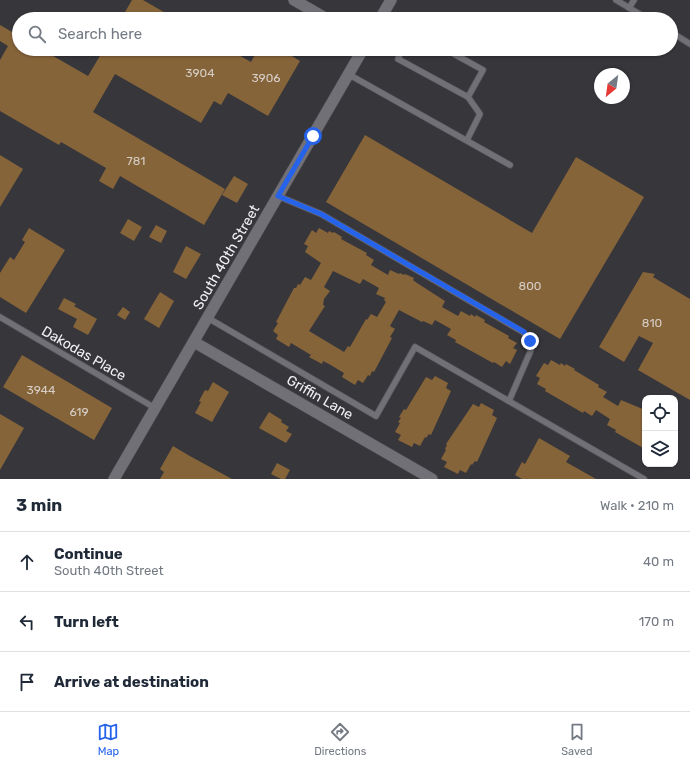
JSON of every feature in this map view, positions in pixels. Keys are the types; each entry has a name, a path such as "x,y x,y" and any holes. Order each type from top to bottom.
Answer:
{"street":[{"path":"294,0 315,12"},
{"path":"384,12 391,0"},
{"name":"South 40th Street","path":"114,479 359,56"},
{"name":"Griffin Lane","path":"194,342 432,479"}],"lane":[{"path":"616,0 636,12"},
{"path":"629,8 634,0"},
{"path":"678,36 690,44"},
{"path":"399,56 398,59 468,98 480,114 467,140"},
{"path":"458,56 484,70 468,98"},
{"path":"348,74 510,165"},
{"path":"278,196 321,214 524,332 530,341 531,350 508,400"},
{"name":"Dakodas Place","path":"0,317 155,408"},
{"path":"208,318 376,416 415,347 644,479"}],"building":[{"path":"132,0 143,0 164,12 125,12"},
{"path":"0,25 12,32 12,56 53,56 88,76 100,56 240,56 251,62 254,56 292,56 300,61 268,116 228,93 221,105 214,101 201,123 115,74 93,112 225,189 204,225 120,176 113,189 99,181 106,168 61,142 59,145 0,111 0,60 8,46 0,41"},
{"path":"365,135 532,233 576,157 644,197 560,339 326,202"},
{"path":"0,155 23,169 0,207"},
{"path":"234,176 248,184 237,203 222,195"},
{"path":"128,219 142,227 134,241 120,233"},
{"path":"156,225 167,231 161,243 149,237"},
{"path":"29,228 65,250 26,313 0,297 0,273 10,257 14,260 25,242 22,240"},
{"path":"319,228 328,233 329,231 334,232 342,237 341,239 367,253 366,255 374,260 371,265 388,275 390,270 414,278 413,280 417,283 445,301 442,307 458,316 461,311 470,316 471,314 475,317 476,315 485,320 484,322 509,336 508,338 517,343 513,348 517,350 510,364 506,361 502,367 455,342 456,340 447,335 451,329 435,320 432,325 423,321 422,322 399,310 390,326 395,329 390,337 392,338 374,372 372,371 370,376 368,375 363,383 358,380 355,385 342,377 344,373 329,364 323,361 322,364 309,357 311,355 291,343 289,347 276,339 278,335 273,331 278,323 276,322 294,288 296,288 298,284 300,285 305,277 311,280 321,263 305,252 308,246 304,244 312,230 316,233","holes":["333,271 360,284 363,279 379,288 376,294 385,298 384,300 386,302 377,317 371,314 367,320 366,319 350,347 348,346 344,352 309,331 325,306 323,305 324,299 330,291 324,287"]},
{"path":"186,246 201,254 186,279 173,272"},
{"path":"643,272 655,274 653,277 690,299 690,400 638,370 653,343 639,336 624,362 599,347"},
{"path":"160,292 174,301 159,328 144,319"},
{"path":"64,298 76,304 74,306 97,319 88,335 73,327 77,319 58,309"},
{"path":"123,307 130,312 125,320 117,315"},
{"path":"22,355 112,408 94,440 3,387"},
{"path":"551,360 560,365 561,363 565,366 566,364 599,385 598,387 607,392 603,397 618,406 621,400 642,409 642,447 615,432 616,430 607,425 610,419 596,410 592,416 584,411 583,413 545,391 546,389 537,384 540,378 536,376 544,363 548,365"},
{"path":"435,376 448,383 446,388 451,391 431,435 429,434 426,438 425,437 420,446 414,443 412,447 398,440 401,435 395,432 400,423 398,422 401,418 399,417 404,409 406,410 426,377 432,380"},
{"path":"213,382 229,392 212,422 195,413 205,390 208,391"},
{"path":"481,403 494,410 492,415 497,418 477,462 475,461 472,465 471,464 466,473 460,470 458,474 444,467 447,462 441,459 446,450 446,444 473,404 479,407"},
{"path":"269,412 282,420 281,422 289,427 286,431 292,434 286,443 259,428"},
{"path":"0,414 24,428 0,470"},
{"path":"539,438 570,456 566,462 596,479 522,479 515,475 522,462 525,464"},
{"path":"173,446 232,479 160,479 164,472 160,469"},
{"path":"277,463 290,470 285,479 281,479 271,474"}],"route":[{"path":"313,136 278,196 294,205 321,214 524,332 530,341"}]}
